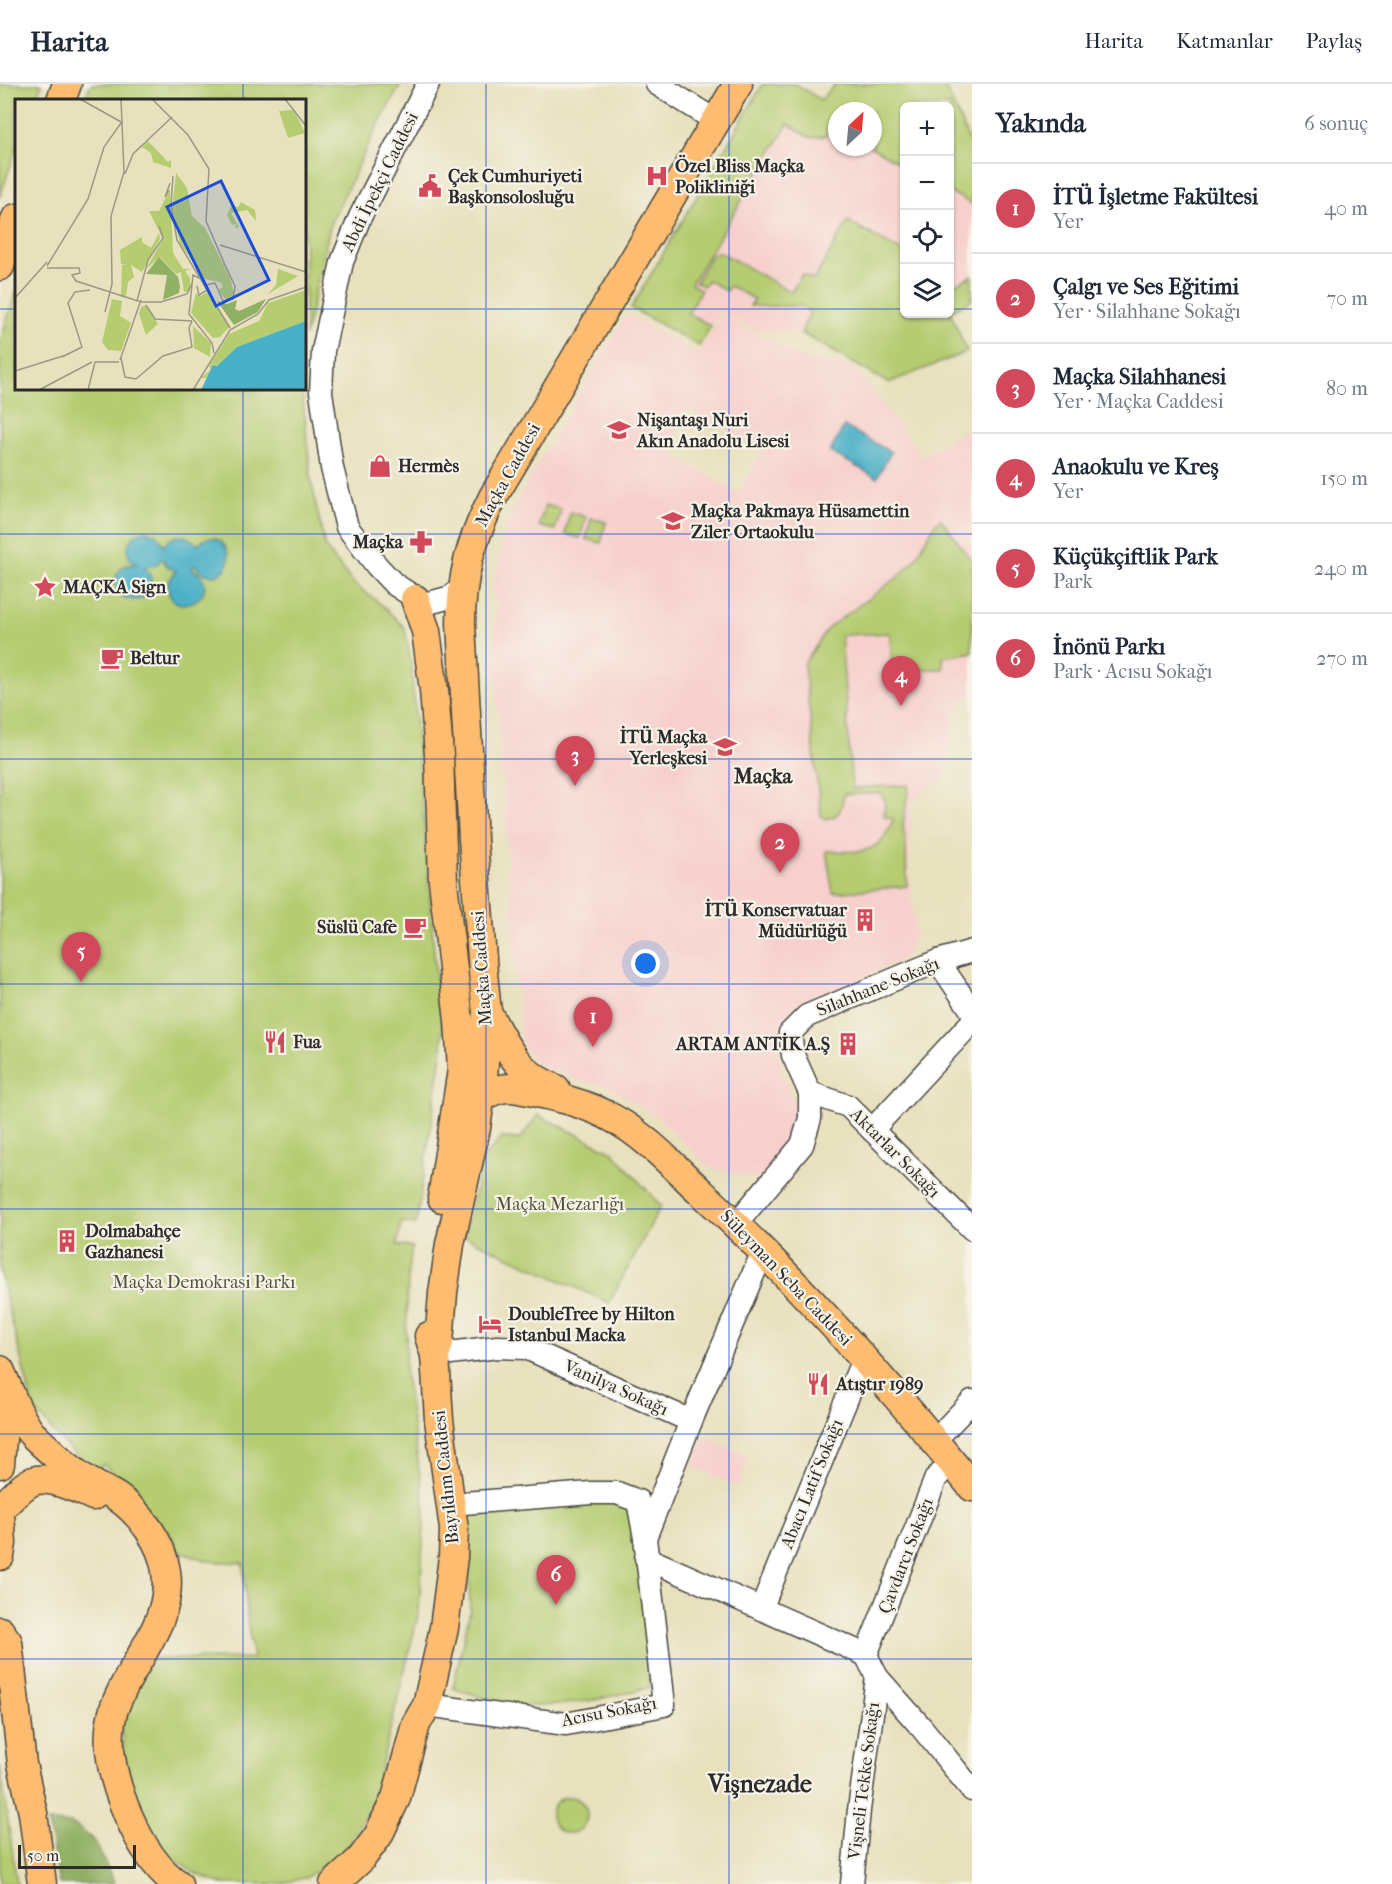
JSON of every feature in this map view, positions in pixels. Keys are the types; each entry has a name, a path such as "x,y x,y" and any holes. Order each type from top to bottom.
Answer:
{"main road":[{"path":"61,99 67,84"},
{"name":"Maçka Caddesi","path":"481,1097 488,1012 473,839 462,601 475,538 493,497 738,84"},
{"path":"0,266 15,221"},
{"name":"Maçka Caddesi","path":"420,601 434,690 439,755 443,881 459,1021 462,1070 450,1151"},
{"name":"Süleyman Seba Caddesi","path":"488,1012 518,1064 532,1076 573,1101 614,1119 645,1141 766,1253 943,1451 972,1487"},
{"name":"Süleyman Seba Caddesi","path":"481,1097 500,1089 511,1088 573,1101"},
{"path":"450,1151 464,1115 481,1097"},
{"name":"Bayıldım Caddesi","path":"435,1355 439,1343 450,1244 481,1097"},
{"name":"Bayıldım Caddesi","path":"334,1884 361,1859 378,1836 396,1798 416,1724 427,1705 438,1659 449,1594 454,1529 439,1420 435,1355 427,1332 429,1292 450,1151"},
{"path":"0,1370 37,1446 39,1464 34,1481"},
{"path":"0,1381 3,1418 0,1464"},
{"path":"32,1433 84,1479 119,1498 130,1508 152,1535 160,1550 166,1570 167,1587 162,1612 114,1708 110,1727 110,1751 115,1778 135,1832 154,1862 178,1884"},
{"path":"0,1509 34,1481 54,1481 71,1486 95,1497 115,1511 135,1530 152,1562 156,1597 147,1620 105,1703 99,1748 109,1795 118,1821 132,1849 160,1884"},
{"path":"0,1514 2,1543 0,1556"},
{"path":"0,1631 8,1641 22,1764 33,1813 42,1884"},
{"name":"Bayıldım Caddesi","path":"354,1884 384,1852 405,1815 430,1729 427,1705"}],"street":[{"name":"Abdi İpekçi Caddesi","path":"420,601 394,584 347,527 332,468 321,392 323,351 342,262 360,217 428,84"},
{"path":"657,84 716,121"},
{"path":"420,601 451,597 462,601"},
{"name":"Silahhane Sokağı","path":"810,1093 793,1056 790,1033 807,1016 938,961 972,951"},
{"path":"938,961 972,1011"},
{"path":"872,1130 972,1022"},
{"path":"736,1224 802,1145 810,1118 810,1093"},
{"name":"Aktarlar Sokağı","path":"810,1093 848,1106 972,1228"},
{"name":"Acısu Sokağı","path":"646,1548 691,1421 758,1263 766,1253"},
{"name":"Vanilya Sokağı","path":"435,1355 497,1347 526,1348 691,1421"},
{"name":"Abacı Latif Sokağı","path":"761,1609 862,1359"},
{"name":"Çavdarcı Sokağı","path":"866,1655 936,1478 943,1451 972,1401"},
{"name":"Acısu Sokağı","path":"427,1705 566,1724 664,1705 646,1548 638,1501 617,1493 591,1493 451,1504"},
{"path":"646,1548 761,1609 866,1655 877,1677 972,1790"},
{"name":"Vişneli Tekke Sokağı","path":"852,1884 859,1810 877,1677"}],"shaded area":[{"path":"763,84 796,84 828,105 828,156 882,156 882,150 900,155 900,318 903,318 892,357 810,312 801,333 755,330 721,312 699,346 631,308"},
{"path":"954,188 972,200 972,276 954,285"},
{"name":"İTÜ Maçka Yerleşkesi","path":"627,314 697,354 722,316 804,359 854,367 922,457 972,427 972,694 961,703 955,714 945,780 931,785 911,804 909,876 916,933 906,957 786,1016 778,1035 782,1071 798,1113 800,1127 791,1153 763,1180 708,1167 660,1119 609,1087 563,1076 534,1063 521,1044 494,656 496,605 493,586 509,518","holes":["690,409 763,451 738,493 667,451"]},
{"path":"704,1437 749,1457 738,1487 692,1465"}],"green space":[{"path":"0,84 42,84 35,99 15,99 15,153 0,197"},
{"path":"91,84 401,84 376,129 331,222 306,333 306,99 84,99"},
{"path":"763,84 796,84 821,100 835,84 944,84 952,102 900,102 900,164 882,153 882,102 828,102 828,131 825,136 811,138 788,124 691,284 701,290 688,313 711,326 699,346 631,308"},
{"path":"954,106 972,147 972,204 954,194"},
{"path":"848,221 900,251 900,318 953,318 967,352 888,383 801,333 810,312 801,306 750,306 754,299 730,286 726,291 708,280 703,286 696,282 711,255 720,252 791,292 802,274 814,280"},
{"path":"972,276 972,300 954,309 954,285"},
{"name":"Maçka Demokrasi Parkı","path":"15,294 15,390 302,390 311,480 325,547 353,583 382,605 405,628 411,662 436,976 443,1001 442,1053 416,1224 401,1222 397,1245 412,1247 408,1274 405,1373 425,1510 419,1611 373,1800 347,1848 307,1877 279,1884 222,1884 194,1873 157,1847 128,1785 121,1726 150,1659 253,1658 243,1563 208,1561 172,1548 138,1501 141,1497 103,1464 97,1472 76,1455 33,1408 0,1273 0,342"},
{"path":"545,505 561,509 555,530 539,526"},
{"path":"570,512 586,517 580,538 565,534"},
{"path":"591,518 606,522 601,543 586,539"},
{"path":"941,519 972,561 972,652 943,657 943,669 892,670 890,633 841,635 852,788 909,785 903,825 907,886 833,893 826,851 859,851 875,846 888,831 893,819 884,816 885,800 880,793 844,794 841,807 835,816 825,819 821,815 804,664 828,628 898,577 915,560 935,524"},
{"name":"Maçka Mezarlığı","path":"538,1115 613,1152 661,1206 609,1303 464,1236 483,1159 501,1138 520,1139"},
{"path":"623,1499 635,1514 638,1533 650,1687 584,1702 533,1706 501,1703 453,1688 470,1611 467,1511"},
{"path":"0,1766 17,1884 0,1884"},
{"path":"569,1797 582,1802 587,1815 582,1828 569,1833 556,1828 551,1815 556,1802"},
{"path":"48,1822 72,1823 90,1837 96,1844 115,1884 59,1884"}],"water":[{"path":"844,426 891,452 877,478 830,452"},
{"path":"145,531 156,534 164,545 172,538 180,536 189,538 197,545 207,539 216,538 227,550 227,567 221,573 211,575 202,572 195,565 191,568 202,578 205,587 194,601 185,604 176,602 170,595 168,582 176,571 167,566 162,558 156,565 144,567 149,573 151,584 149,592 143,598 136,600 122,596 115,584 117,575 125,566 136,564 131,560 128,545 134,536"}],"place":[{"name":"Özel Bliss Maçka Polikliniği","path":"657,176"},
{"name":"Çek Cumhuriyeti Başkonsolosluğu","path":"430,186"},
{"name":"Nişantaşı Nuri Akın Anadolu Lisesi","path":"619,430"},
{"name":"Hermès","path":"380,466"},
{"name":"Maçka Pakmaya Hüsamettin Ziler Ortaokulu","path":"673,521"},
{"name":"Maçka","path":"421,542"},
{"name":"MAÇKA Sign","path":"45,587"},
{"name":"Beltur","path":"112,658"},
{"name":"Anaokulu ve Kreş","path":"901,706"},
{"name":"İTÜ Maçka Yerleşkesi","path":"725,747"},
{"name":"Maçka Silahhanesi","path":"575,786"},
{"name":"Çalgı ve Ses Eğitimi","path":"780,873"},
{"name":"İTÜ Konservatuar Müdürlüğü","path":"865,920"},
{"name":"Süslü Cafe","path":"415,927"},
{"name":"Küçükçiftlik Park","path":"81,982"},
{"name":"Fua","path":"275,1042"},
{"name":"ARTAM ANTİK A.Ş","path":"848,1044"},
{"name":"İTÜ İşletme Fakültesi","path":"593,1047"},
{"name":"Dolmabahçe Gazhanesi","path":"67,1241"},
{"name":"DoubleTree by Hilton Istanbul Macka","path":"490,1324"},
{"name":"Atıştır 1989","path":"818,1384"},
{"name":"İnönü Parkı","path":"556,1605"}],"district":[{"name":"Maçka","path":"763,776"},
{"name":"Vişnezade","path":"760,1784"}]}
